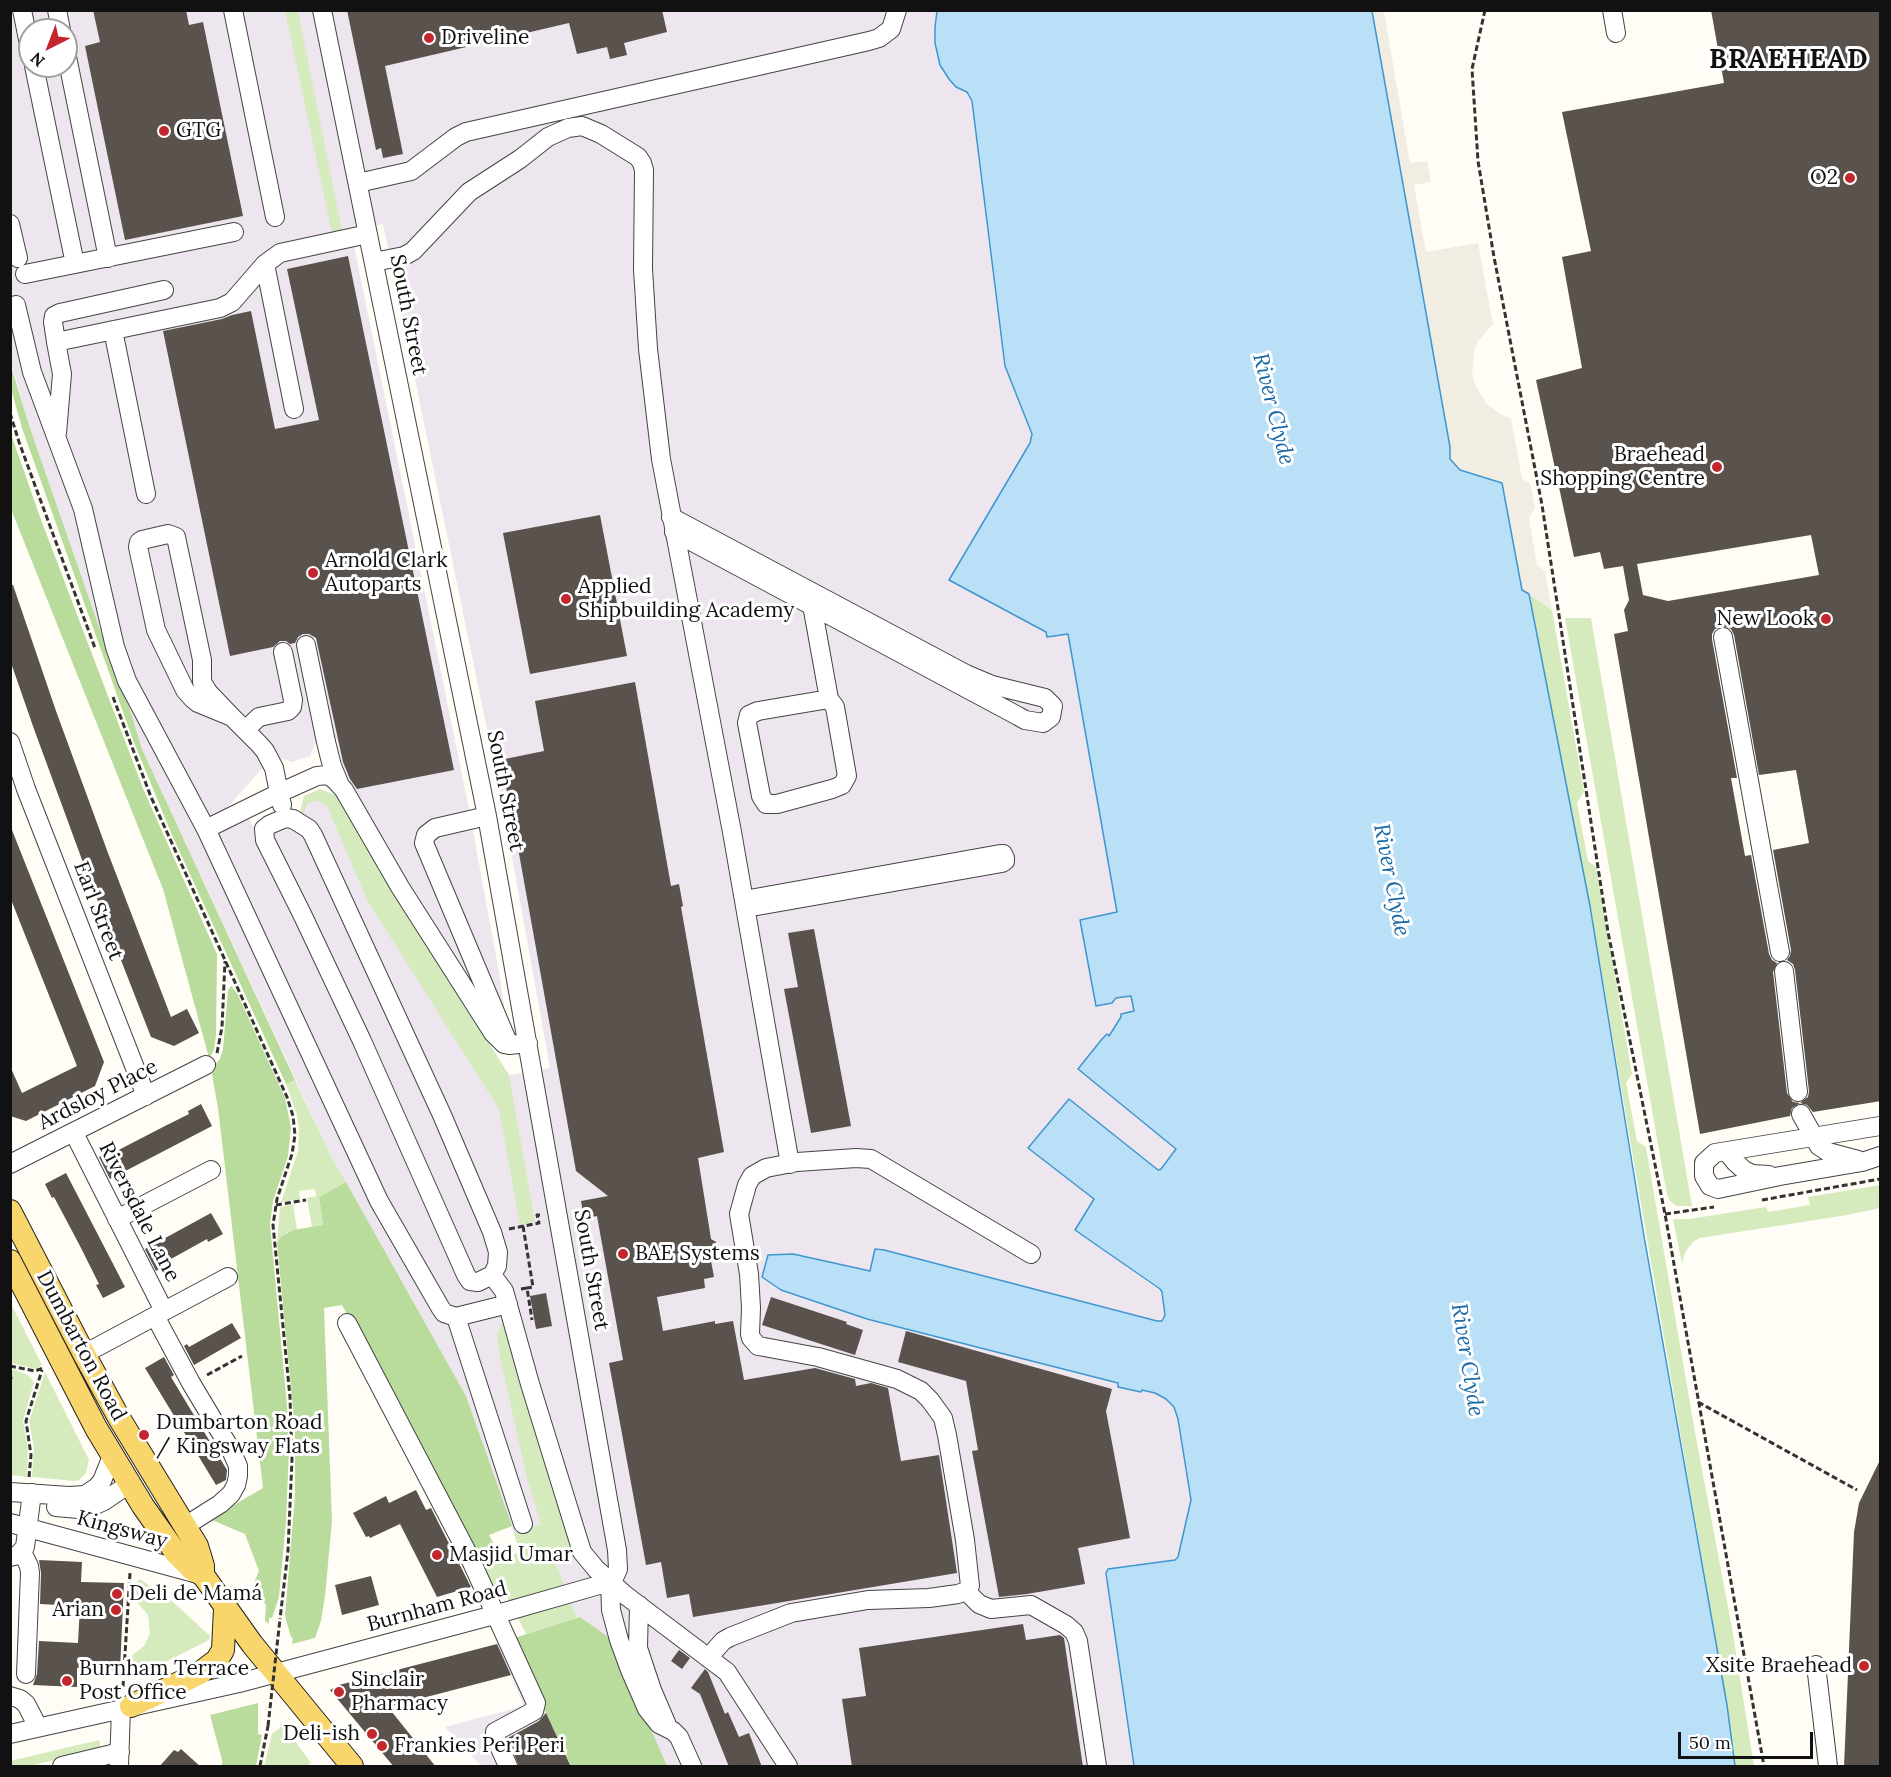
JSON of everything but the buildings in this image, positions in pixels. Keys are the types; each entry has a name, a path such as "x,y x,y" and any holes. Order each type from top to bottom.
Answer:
{"main road":[{"name":"Dumbarton Road","path":"10,1211 84,1354 135,1445 185,1526 201,1557 203,1575"},
{"name":"Dumbarton Road","path":"10,1261 52,1364 129,1484 176,1553 192,1569 203,1575 225,1608 276,1674 352,1767"},
{"path":"126,1708 200,1673 217,1660 223,1650 225,1608"}],"street":[{"path":"233,10 275,217"},
{"name":"South Street","path":"322,10 488,816 617,1550 618,1569 610,1582 611,1610 630,1670 650,1715 659,1724 669,1729"},
{"path":"358,183 411,171 466,132 879,38 891,29 897,10"},
{"path":"1612,10 1616,33"},
{"path":"36,78 75,264"},
{"path":"71,78 108,258"},
{"path":"374,262 404,256 413,251 469,192 520,159 548,137 568,128 577,125 588,128 618,144 638,157 644,170 643,268 656,427 672,525 745,904 790,1164"},
{"path":"10,224 21,266 75,264 234,232"},
{"path":"56,342 226,306 237,297 265,264 280,253 368,234"},
{"path":"265,264 294,409"},
{"path":"57,438 62,369 52,322 54,316 164,290"},
{"path":"16,306 32,372 84,509 121,665 135,696 206,829 378,1201 444,1312 456,1317 508,1304"},
{"path":"113,330 146,494"},
{"path":"672,525 966,674 992,685 1049,700 1053,710 1052,717 1043,723 1025,720 812,605 672,525"},
{"path":"283,652 293,700 292,707 288,711 238,723 192,698 185,690 156,630 138,547 139,542 168,534 176,537 202,660 202,682 208,692 238,723 270,758 285,818"},
{"path":"812,605 829,699 835,707 847,773 842,785 832,789 777,804 766,804 761,796 747,723 749,715 758,711 829,699"},
{"path":"1723,638 1780,952"},
{"path":"306,645 327,749 340,785 400,887 486,1024 498,1039 509,1046 528,1043"},
{"name":"Earl Street","path":"10,742 18,792 146,1096"},
{"path":"206,829 323,774 328,775 340,785"},
{"path":"488,816 435,828 426,835 424,843 509,1046"},
{"path":"285,818 293,819 314,835 438,1104 497,1245 498,1260 492,1275 478,1282 473,1283 466,1275 362,1041 265,840 263,832 266,827 285,818"},
{"path":"1000,854 1003,854 1005,858 1002,863 745,904 1000,854"},
{"path":"1784,971 1798,1092"},
{"name":"Ardsloy Place","path":"10,1164 206,1065"},
{"path":"1801,1114 1819,1146 1828,1152 1862,1162"},
{"path":"1881,1126 1715,1153 1704,1163 1704,1176 1710,1186 1718,1190 1780,1176 1862,1162 1881,1156"},
{"name":"Riversdale Lane","path":"74,1133 117,1220 191,1383 238,1466 236,1485 225,1500 185,1526"},
{"path":"1727,1152 1735,1162 1752,1174 1780,1176"},
{"path":"708,1658 715,1648 730,1636 791,1613 859,1601 935,1598 958,1594 966,1591 970,1586 947,1435 942,1418 930,1400 921,1391 897,1378 818,1357 758,1346 751,1338 749,1274 739,1220 747,1185 752,1176 766,1168 790,1164 844,1158 871,1159 1031,1254"},
{"path":"117,1220 211,1170"},
{"path":"492,1275 502,1287 508,1304 578,1542 588,1560 610,1582 727,1672 788,1767"},
{"path":"84,1354 228,1277"},
{"path":"456,1317 523,1524"},
{"path":"347,1323 468,1554 536,1703 534,1711 495,1732 508,1767"},
{"name":"Kingsway","path":"10,1492 31,1499 85,1495 97,1487 102,1480 112,1456"},
{"path":"26,1674 30,1573 29,1566 16,1555 26,1542 31,1499 71,1508 91,1507 129,1484"},
{"name":"Kingsway","path":"10,1523 203,1575"},
{"name":"Burnham Road","path":"10,1734 276,1674 610,1582"},
{"path":"966,1591 980,1604 991,1609 1031,1605 1074,1632 1078,1641 1096,1767"},
{"path":"639,1605 640,1655 669,1729 679,1737 692,1767"},
{"path":"1816,1665 1828,1767"},
{"path":"10,1696 26,1704 38,1727"},
{"path":"62,1767 119,1760 126,1708"}],"path":[{"path":"1485,10 1472,69 1478,161 1494,257 1542,505 1608,932 1665,1214 1724,1533 1764,1767"},
{"path":"10,413 97,653"},
{"path":"112,693 151,797 287,1096 293,1116 295,1135 292,1154 276,1205 274,1236 290,1397 292,1459 289,1533 268,1726 260,1767"},
{"path":"206,1065 213,1060 219,1046 225,960"},
{"path":"276,1205 306,1200"},
{"path":"515,1228 536,1224"},
{"path":"523,1226 533,1287 527,1288"},
{"path":"191,1383 242,1356"},
{"path":"11,1367 35,1371 52,1364"},
{"path":"31,1499 29,1477 31,1447 26,1421 52,1364"},
{"path":"1698,1402 1857,1491"},
{"path":"126,1708 125,1676 131,1557"}],"shaded area":[{"name":"BAE Systems","path":"11,11 937,11 935,27 937,56 956,87 967,92 972,101 1005,366 1032,434 1030,443 1046,632 1047,637 1068,633 1117,912 1081,920 1096,1006 1116,998 1132,995 1135,1012 1121,1017 1109,1036 1176,1150 1158,1170 1069,1099 1094,1199 1125,1266 1162,1292 1165,1315 1162,1321 1157,1321 870,1271 793,1254 1118,1383 1118,1386 1155,1393 1174,1407 1191,1500 1178,1557 1175,1560 1106,1573 1134,1766 665,1766 580,1617 577,1618 541,1525 514,1534 466,1396 331,1156 142,749 30,428 11,363","holes":["383,224 504,812 550,1068 509,1075 377,866 337,796 320,789 304,796 300,813 302,816 258,837 249,819 235,825 226,809 265,765 282,758 291,762 310,756 315,744 337,740 344,774 490,1018 502,1011 504,1005 500,978 469,809 351,231"]},
{"path":"1372,11 1384,11 1410,163 1427,161 1431,182 1414,185 1426,252 1478,243 1493,324 1478,341 1474,352 1472,373 1475,385 1486,403 1500,414 1511,418 1522,479 1530,483 1535,508 1529,518 1537,565 1545,571 1552,610 1522,590 1502,484 1460,470 1450,460 1450,447"},
{"path":"511,1639 571,1766 481,1766 445,1727 524,1706 497,1643"}],"green space":[{"path":"285,11 298,11 342,231 332,233"},
{"path":"10,363 30,428 142,749 295,1080 286,1084 172,835 133,740 22,428 11,389"},
{"path":"10,431 40,517 144,791 217,954 216,1035 214,1050 209,1058 163,889 11,509"},
{"path":"1529,594 1552,610 1584,792 1577,803 1588,861 1596,867 1632,1074 1626,1083 1637,1141 1646,1147 1696,1438 1732,1628 1754,1766 1735,1766 1727,1705 1590,906"},
{"path":"1565,618 1591,618 1692,1206 1677,1206 1667,1195"},
{"path":"320,789 337,796 377,866 509,1075 535,1222 520,1225 499,1109 367,900 327,806 318,800 308,803 302,817 300,813 304,796"},
{"path":"231,986 237,993 285,1098 291,1127 288,1156 273,1201 270,1224 289,1450 286,1521 279,1597 272,1618 269,1618 269,1624 265,1621 266,1605 252,1587 259,1571 245,1534 212,1520 263,1488 218,1108 211,1069 220,1059 223,1049 228,990"},
{"path":"295,1080 346,1182 319,1197 323,1225 312,1227 307,1198 316,1196 315,1189 299,1191 300,1199 281,1202 298,1151 297,1115 286,1084"},
{"path":"346,1182 466,1396 512,1526 489,1535 499,1554 488,1558 483,1553 471,1552 342,1305 324,1308 332,1521 325,1596 321,1621 315,1638 292,1644 293,1638 285,1616 295,1495 295,1429 277,1243 282,1236 293,1230 323,1225 319,1197"},
{"path":"1880,1185 1880,1208 1700,1238 1694,1241 1685,1252 1682,1264 1673,1219 1689,1219 1766,1207 1768,1212 1810,1205 1808,1197"},
{"path":"293,1204 297,1229 286,1233 277,1243 280,1207"},
{"path":"10,1304 42,1365 35,1369 11,1363"},
{"path":"501,1324 504,1324 572,1552 559,1557 556,1564 577,1618 526,1634 502,1587 488,1591 471,1552 483,1553 488,1558 499,1554 501,1559 520,1552 514,1534 541,1524 527,1478 500,1357 497,1335"},
{"path":"13,1369 28,1375 34,1382 23,1421 28,1448 27,1477 11,1475 10,1379 13,1378 11,1374"},
{"path":"45,1372 89,1460 86,1473 79,1480 32,1477 34,1447 29,1422"},
{"path":"140,1579 173,1602 210,1638 136,1677 130,1673 132,1655 144,1646 150,1633 148,1615 135,1600 136,1582"},
{"path":"580,1617 611,1639 667,1766 571,1766 511,1639"},
{"path":"258,1703 258,1734 262,1735 256,1766 222,1766 210,1715"},
{"path":"281,1722 311,1763 308,1765 264,1766 272,1734 280,1728"},
{"path":"99,1740 101,1749 29,1766 11,1766 10,1761"}],"water":[{"name":"River Clyde","path":"937,11 1372,11 1450,447 1450,459 1460,470 1502,483 1522,590 1529,594 1590,906 1644,1236 1727,1705 1735,1766 1134,1766 1106,1573 1108,1569 1175,1560 1178,1557 1191,1500 1174,1407 1155,1393 1118,1387 1118,1383 867,1319 781,1290 762,1277 768,1255 793,1254 870,1271 875,1249 1157,1321 1162,1321 1165,1315 1160,1289 1075,1230 1094,1199 1028,1148 1069,1099 1158,1170 1176,1149 1078,1069 1102,1039 1107,1034 1109,1036 1121,1014 1134,1011 1131,996 1116,998 1112,1003 1096,1006 1080,920 1117,912 1068,634 1047,637 1046,632 949,580 1030,443 1032,434 1005,366 972,101 967,92 956,87 940,65 935,43"}],"place":[{"name":"Driveline","path":"429,38"},
{"name":"GTG","path":"164,131"},
{"name":"O2","path":"1850,178"},
{"name":"Braehead Shopping Centre","path":"1717,467"},
{"name":"Arnold Clark Autoparts","path":"313,573"},
{"name":"Applied Shipbuilding Academy","path":"566,599"},
{"name":"New Look","path":"1826,619"},
{"name":"BAE Systems","path":"623,1254"},
{"name":"Dumbarton Road / Kingsway Flats","path":"144,1435"},
{"name":"Masjid Umar","path":"437,1555"},
{"name":"Deli de Mamá","path":"117,1594"},
{"name":"Arian","path":"116,1610"},
{"name":"Xsite Braehead","path":"1864,1666"},
{"name":"Burnham Terrace Post Office","path":"67,1681"},
{"name":"Sinclair Pharmacy","path":"339,1692"},
{"name":"Deli-ish","path":"372,1734"},
{"name":"Frankies Peri Peri","path":"382,1746"}],"district":[{"name":"BRAEHEAD","path":"1789,60"}]}
